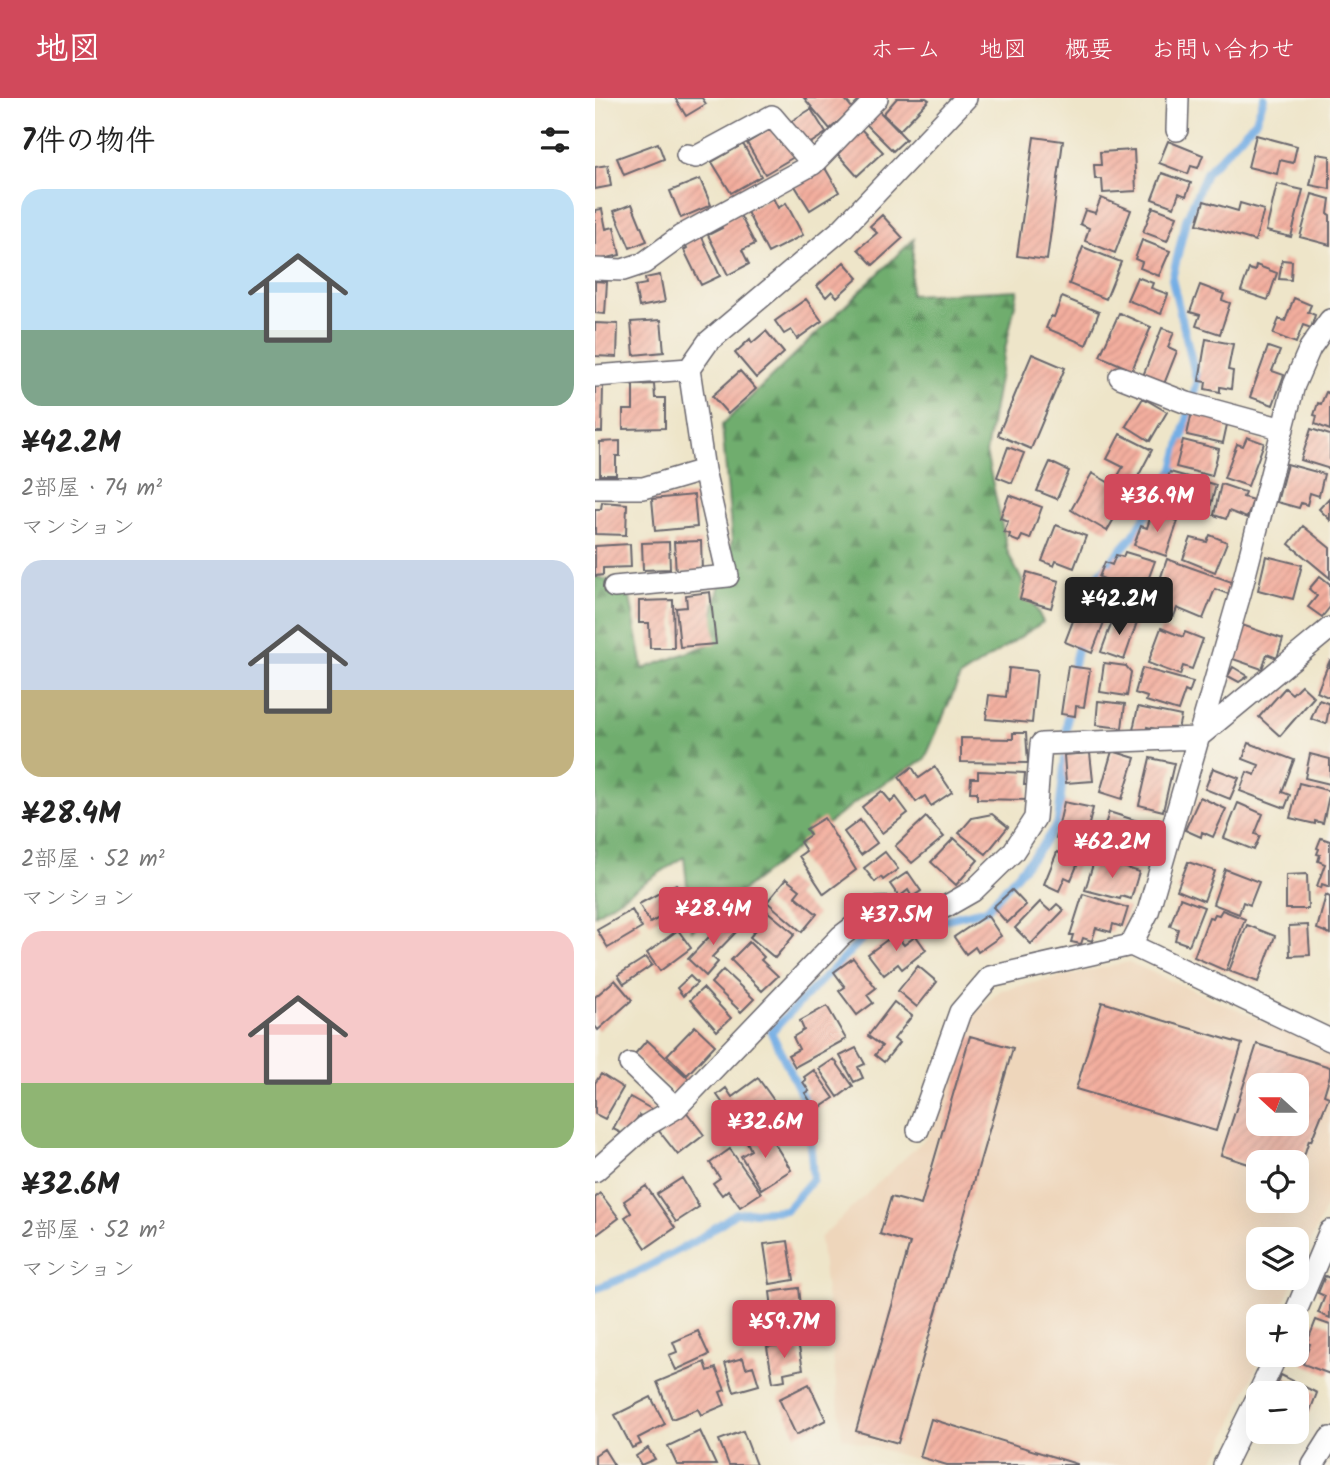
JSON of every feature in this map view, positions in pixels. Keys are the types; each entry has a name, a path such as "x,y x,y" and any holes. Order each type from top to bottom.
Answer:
{"street":[{"path":"595,269 623,270 644,263 681,236 813,164 877,98"},
{"path":"614,587 728,576 704,470 689,369 708,342 842,229 967,98"},
{"path":"1177,130 1178,98"},
{"path":"687,155 696,158 772,116 813,164"},
{"path":"1131,945 1148,912 1240,594 1294,385 1310,348 1330,320"},
{"path":"595,376 689,369"},
{"path":"1120,377 1187,403 1283,429"},
{"path":"595,488 643,488 704,470"},
{"path":"595,1171 647,1125 676,1108 841,936 878,908 945,907 973,891 1013,852 1035,818 1041,744 1197,738 1327,634"},
{"path":"918,1130 960,1012 990,977 1131,945 1330,1040"},
{"path":"629,1063 676,1108"},
{"path":"1299,1304 1330,1231"},
{"path":"1224,1465 1246,1420"},
{"path":"1314,1465 1330,1438"}],"shaded area":[{"path":"1129,962 1330,1053 1330,1197 1309,1246 1309,1227 1246,1227 1246,1290 1290,1290 1283,1304 1246,1304 1246,1367 1257,1367 1251,1381 1246,1381 1246,1392 1222,1447 1211,1465 932,1465 842,1437 820,1238 928,1136 973,1015 1001,990"}],"green space":[{"path":"914,239 910,295 1018,290 986,453 1008,553 1043,622 960,677 925,759 866,794 692,930 684,857 595,915 595,576 628,586 643,669 708,645 715,602 732,541 722,425"}],"building":[{"path":"675,98 702,98 706,104 686,116"},
{"path":"804,98 844,98 853,109 830,129"},
{"path":"897,98 929,100 900,130 883,114"},
{"path":"811,109 826,133 806,146 790,122"},
{"path":"877,109 906,139 893,151 864,122"},
{"path":"859,127 883,152 857,176 834,150"},
{"path":"772,128 780,143 784,140 794,157 765,174 747,143"},
{"path":"1256,135 1297,146 1293,163 1280,160 1277,174 1248,167"},
{"path":"1034,137 1063,141 1047,260 1017,256"},
{"path":"1168,141 1203,155 1198,168 1191,166 1188,174 1159,163"},
{"path":"658,143 664,159 624,175 617,158"},
{"path":"743,144 761,176 731,193 712,162"},
{"path":"1134,150 1136,191 1103,193 1102,179 1095,179 1094,165 1101,165 1100,152"},
{"path":"1317,154 1330,156 1330,189 1310,185"},
{"path":"608,165 611,186 595,189 595,167"},
{"path":"825,168 839,192 810,210 795,186"},
{"path":"1162,173 1191,183 1186,196 1179,193 1174,207 1152,199"},
{"path":"700,179 711,205 681,218 670,191"},
{"path":"1277,184 1303,190 1291,237 1266,231"},
{"path":"1312,194 1330,199 1330,245 1300,237"},
{"path":"772,196 778,208 786,203 803,235 768,253 746,210"},
{"path":"1101,198 1131,210 1115,253 1085,241 1089,228 1080,224 1085,210 1095,213"},
{"path":"1204,201 1238,211 1240,203 1264,210 1255,241 1197,224"},
{"path":"632,204 647,241 630,248 614,211"},
{"path":"1153,207 1177,216 1167,241 1143,232"},
{"path":"602,209 606,229 614,227 620,255 595,261 595,210"},
{"path":"739,213 755,244 742,250 749,264 728,275 708,235 722,228 719,222"},
{"path":"882,215 903,238 873,265 858,249 877,233 870,226"},
{"path":"701,235 720,276 701,285 684,250 687,248 685,243"},
{"path":"1142,240 1170,251 1159,276 1140,268 1142,262 1135,259"},
{"path":"1083,247 1121,262 1106,299 1069,284"},
{"path":"1282,260 1292,261 1291,280 1279,279"},
{"path":"844,262 858,278 837,297 832,291 826,297 817,286"},
{"path":"1256,265 1277,273 1268,300 1241,291 1249,269 1255,271"},
{"path":"660,275 665,302 639,307 635,286 646,284 645,278"},
{"path":"1137,277 1153,283 1151,288 1168,294 1161,314 1127,300"},
{"path":"595,281 607,282 605,314 595,313"},
{"path":"1200,285 1224,294 1222,300 1230,303 1220,334 1196,326 1200,315 1190,312"},
{"path":"1062,297 1099,312 1086,345 1046,328"},
{"path":"1294,298 1311,305 1308,312 1315,315 1311,328 1303,325 1296,343 1273,334 1279,319 1285,321"},
{"path":"806,299 822,321 797,339 791,330 784,334 775,321"},
{"path":"1119,313 1151,327 1132,370 1100,356"},
{"path":"661,320 664,352 634,355 631,322"},
{"path":"595,323 618,324 617,357 595,356"},
{"path":"1162,328 1174,332 1168,347 1177,351 1164,384 1143,376"},
{"path":"766,331 784,353 756,378 735,353 750,339 752,343"},
{"path":"1206,339 1233,344 1228,370 1233,371 1231,389 1220,387 1220,392 1205,389 1206,382 1199,381"},
{"path":"1268,347 1280,351 1272,371 1284,375 1273,405 1250,397"},
{"path":"1032,354 1065,368 1031,449 998,435"},
{"path":"740,371 756,389 728,414 712,396"},
{"path":"654,384 655,398 665,398 665,428 623,429 623,410 633,410 633,385"},
{"path":"595,386 603,386 602,432 595,432"},
{"path":"1326,392 1330,394 1330,430 1315,424 1317,416 1314,415"},
{"path":"1143,398 1167,412 1150,441 1126,426"},
{"path":"1192,412 1228,420 1223,443 1187,435"},
{"path":"1311,429 1330,435 1330,469 1301,460"},
{"path":"1120,434 1152,450 1131,490 1115,481 1123,467 1107,459"},
{"path":"1247,437 1264,443 1248,486 1224,478 1237,444 1243,446"},
{"path":"1183,440 1219,449 1212,476 1176,467"},
{"path":"620,441 620,456 616,456 616,475 600,475 600,442"},
{"path":"1008,447 1024,453 1012,483 997,477"},
{"path":"1050,462 1069,471 1057,499 1037,491"},
{"path":"1287,464 1324,474 1319,496 1310,493 1307,505 1301,503 1299,508 1277,502"},
{"path":"1170,472 1216,485 1208,516 1187,508 1187,505 1174,499 1177,489 1165,485"},
{"path":"1092,473 1120,489 1116,495 1120,497 1110,515 1115,517 1107,531 1071,510"},
{"path":"1221,484 1245,492 1243,497 1253,500 1247,518 1229,511 1226,519 1214,515"},
{"path":"694,495 697,527 655,531 652,499"},
{"path":"1009,495 1042,507 1030,539 1022,536 1019,542 1009,538 1010,534 1004,532 1008,521 1000,518"},
{"path":"1330,497 1330,520 1319,509"},
{"path":"602,502 627,504 626,535 595,534 595,509 601,509"},
{"path":"1152,512 1178,521 1166,556 1134,545 1141,526 1147,528"},
{"path":"1056,525 1086,536 1074,568 1056,561 1054,566 1042,561"},
{"path":"1303,526 1330,548 1330,578 1289,544"},
{"path":"1210,535 1227,542 1215,572 1183,559 1191,538 1207,542"},
{"path":"701,541 702,571 676,572 674,542"},
{"path":"669,542 670,569 643,570 642,543"},
{"path":"630,544 631,567 603,568 603,575 595,576 595,546"},
{"path":"1125,552 1155,561 1142,596 1104,585 1107,580 1099,577 1105,562 1112,565 1116,555 1123,557"},
{"path":"1266,556 1302,565 1293,599 1258,590"},
{"path":"1167,559 1232,582 1228,594 1215,589 1203,619 1177,608 1174,616 1151,606"},
{"path":"1027,572 1059,581 1051,608 1020,599"},
{"path":"1320,576 1330,584 1330,607 1322,617 1308,607 1317,596 1309,589"},
{"path":"710,592 716,644 680,647 676,608 687,607 686,595"},
{"path":"673,600 674,648 650,648 649,623 639,623 639,601"},
{"path":"1081,600 1098,606 1093,618 1104,622 1092,653 1065,642"},
{"path":"1115,614 1137,622 1124,660 1101,652"},
{"path":"1242,625 1283,639 1277,658 1267,654 1262,669 1230,658"},
{"path":"1161,628 1183,637 1185,632 1203,639 1192,669 1183,666 1180,675 1148,663"},
{"path":"1330,660 1330,698 1317,692"},
{"path":"1104,663 1126,666 1131,672 1127,696 1100,692"},
{"path":"1068,666 1090,669 1084,707 1076,706 1075,716 1061,714"},
{"path":"1233,667 1248,676 1239,682 1228,676"},
{"path":"1009,668 1037,671 1032,723 986,719 989,695 1006,697"},
{"path":"1142,668 1193,682 1189,693 1185,691 1178,711 1146,701 1147,697 1135,693"},
{"path":"1301,685 1314,697 1280,736 1259,717 1285,688 1292,694"},
{"path":"1319,700 1330,704 1326,724 1311,719"},
{"path":"1098,701 1125,704 1122,728 1096,725"},
{"path":"1138,707 1181,716 1178,729 1170,732 1147,727 1146,733 1133,730"},
{"path":"1013,733 1026,733 1028,763 961,762 961,738 1013,739"},
{"path":"1249,743 1294,760 1282,792 1290,795 1285,808 1240,791 1247,772 1255,775 1259,765 1243,759"},
{"path":"1112,751 1135,758 1122,799 1100,792"},
{"path":"1090,753 1093,781 1066,783 1064,755"},
{"path":"1310,754 1330,759 1330,784 1305,778"},
{"path":"1150,758 1174,763 1163,811 1139,805"},
{"path":"912,767 919,778 935,767 952,792 931,806 925,796 916,802 899,777"},
{"path":"1213,768 1239,778 1230,799 1205,789"},
{"path":"978,771 1025,773 1024,785 1028,785 1027,800 977,799 977,792 970,792 971,778 978,778"},
{"path":"1299,783 1330,791 1323,823 1315,821 1315,824 1290,818"},
{"path":"882,791 891,802 896,797 908,813 882,833 862,807"},
{"path":"1200,797 1226,809 1213,837 1202,832 1201,837 1185,830"},
{"path":"1064,802 1093,808 1084,844 1056,838"},
{"path":"1238,803 1263,814 1255,834 1260,836 1254,850 1224,838"},
{"path":"1109,812 1147,824 1143,837 1151,840 1147,853 1141,851 1137,864 1097,851"},
{"path":"992,814 1008,827 986,854 959,833 972,818"},
{"path":"926,817 944,837 912,863 895,846"},
{"path":"824,818 856,870 824,894 799,856 806,851 800,842 810,835 806,829"},
{"path":"860,820 877,843 861,855 844,832"},
{"path":"954,838 978,860 956,885 931,862"},
{"path":"1321,838 1330,841 1330,887 1322,884 1321,888 1317,886 1325,864 1318,861 1320,855 1317,854 1317,848"},
{"path":"885,852 898,869 883,880 881,877 875,882 864,868"},
{"path":"1057,852 1079,861 1071,880 1065,877 1059,891 1044,884"},
{"path":"1095,858 1139,872 1131,899 1121,896 1120,899 1085,890"},
{"path":"1188,862 1215,871 1204,901 1177,890"},
{"path":"1225,869 1259,882 1250,905 1243,902 1239,914 1213,904"},
{"path":"908,872 921,891 912,897 908,890 899,897 890,884"},
{"path":"1307,874 1308,909 1286,909 1286,875"},
{"path":"786,879 800,890 795,896 817,914 802,932 767,902"},
{"path":"676,884 688,908 672,916 670,912 650,923 639,904"},
{"path":"1012,890 1026,905 1007,923 993,907"},
{"path":"1083,894 1128,908 1122,927 1113,924 1111,932 1096,928 1092,941 1083,938 1081,944 1071,942 1073,935 1070,935"},
{"path":"1326,895 1330,897 1330,934 1317,929"},
{"path":"1180,898 1204,907 1189,945 1175,940 1178,929 1170,926"},
{"path":"1040,902 1050,911 1057,904 1064,910 1031,944 1015,928"},
{"path":"762,907 795,934 775,958 750,937 761,924 753,918"},
{"path":"632,910 642,928 608,948 597,930"},
{"path":"1222,910 1245,919 1226,971 1194,957 1209,917 1219,915"},
{"path":"987,915 1001,936 978,952 975,947 966,954 954,937"},
{"path":"727,918 739,929 712,957 718,962 706,976 688,959"},
{"path":"1247,925 1275,936 1258,982 1229,971"},
{"path":"1308,925 1310,955 1290,956 1289,926"},
{"path":"678,930 691,948 660,971 647,953"},
{"path":"895,934 904,945 916,936 926,950 902,969 898,964 884,975 868,954"},
{"path":"749,942 764,957 761,960 778,976 762,991 731,960"},
{"path":"646,957 652,965 624,984 618,975"},
{"path":"853,958 876,988 867,995 873,1003 857,1015 839,991 845,987 834,972"},
{"path":"918,966 937,982 917,1007 898,991"},
{"path":"723,970 754,999 741,1012 711,983"},
{"path":"690,976 697,983 683,996 677,988"},
{"path":"615,980 632,1000 598,1030 595,1026 595,997"},
{"path":"703,988 731,1018 717,1031 690,1000"},
{"path":"894,1002 912,1016 894,1039 899,1043 884,1062 875,1055 882,1046 868,1036"},
{"path":"1102,1002 1242,1044 1216,1131 1076,1089"},
{"path":"827,1006 846,1039 795,1067 788,1055 799,1049 793,1037 804,1030 800,1021"},
{"path":"695,1026 715,1045 687,1075 667,1055"},
{"path":"970,1036 1013,1048 898,1443 856,1431 910,1243 880,1234 891,1197 921,1205"},
{"path":"647,1040 689,1079 676,1093 634,1055"},
{"path":"1257,1044 1330,1067 1324,1095 1329,1097 1306,1150 1246,1150 1246,1163 1221,1155 1246,1078 1246,1136 1309,1136 1309,1073 1248,1073"},
{"path":"856,1048 865,1064 858,1067 863,1078 854,1082 840,1056"},
{"path":"834,1059 853,1086 838,1097 819,1069"},
{"path":"814,1070 834,1098 816,1110 805,1093 809,1091 803,1082 806,1080 804,1077"},
{"path":"601,1074 623,1088 605,1119 595,1114 595,1083"},
{"path":"758,1078 780,1109 745,1135 717,1095 726,1088 732,1097"},
{"path":"630,1097 653,1110 647,1119 639,1115 627,1136 613,1129"},
{"path":"685,1110 704,1135 678,1155 659,1131"},
{"path":"766,1130 791,1170 761,1189 741,1156 751,1150 747,1142"},
{"path":"730,1149 761,1193 740,1207 728,1190 722,1195 713,1183 720,1178 710,1163"},
{"path":"682,1178 699,1207 676,1222 657,1194"},
{"path":"646,1186 675,1228 646,1248 625,1217 631,1213 624,1201"},
{"path":"600,1193 619,1218 595,1236 595,1198"},
{"path":"788,1241 794,1280 770,1284 764,1244"},
{"path":"1325,1276 1330,1278 1330,1318 1318,1313 1325,1296 1318,1293"},
{"path":"799,1288 801,1306 796,1307 799,1329 775,1332 770,1292"},
{"path":"1316,1320 1330,1325 1330,1374 1309,1366 1309,1338"},
{"path":"698,1331 709,1355 676,1370 669,1355 677,1352 673,1342"},
{"path":"798,1342 803,1369 784,1373 785,1380 773,1382 767,1347"},
{"path":"743,1358 746,1368 753,1366 759,1385 734,1392 725,1363"},
{"path":"705,1362 708,1371 716,1368 725,1390 720,1392 725,1405 701,1415 698,1409 672,1419 657,1382"},
{"path":"1281,1375 1293,1381 1279,1381"},
{"path":"809,1384 826,1420 796,1435 779,1399"},
{"path":"1309,1389 1317,1393 1309,1413"},
{"path":"651,1397 665,1424 638,1438 641,1444 632,1448 615,1415"},
{"path":"931,1419 1077,1465 947,1465 920,1457"},
{"path":"700,1431 716,1465 677,1465 668,1446"},
{"path":"743,1431 756,1465 729,1465 719,1440"},
{"path":"648,1448 655,1459 641,1465 636,1456"},
{"path":"604,1449 614,1465 595,1465 595,1455"}],"waterway":[{"path":"1087,612 1095,579 1133,536 1174,469 1197,382 1172,279 1186,220 1206,173 1256,120 1264,98"},
{"path":"1071,676 1080,638"},
{"path":"1066,742 1068,706"},
{"path":"595,1289 636,1273 697,1240 736,1213 786,1210 813,1179 808,1108 771,1032 868,933 936,922 987,909 1042,846 1058,822 1065,759"}]}
